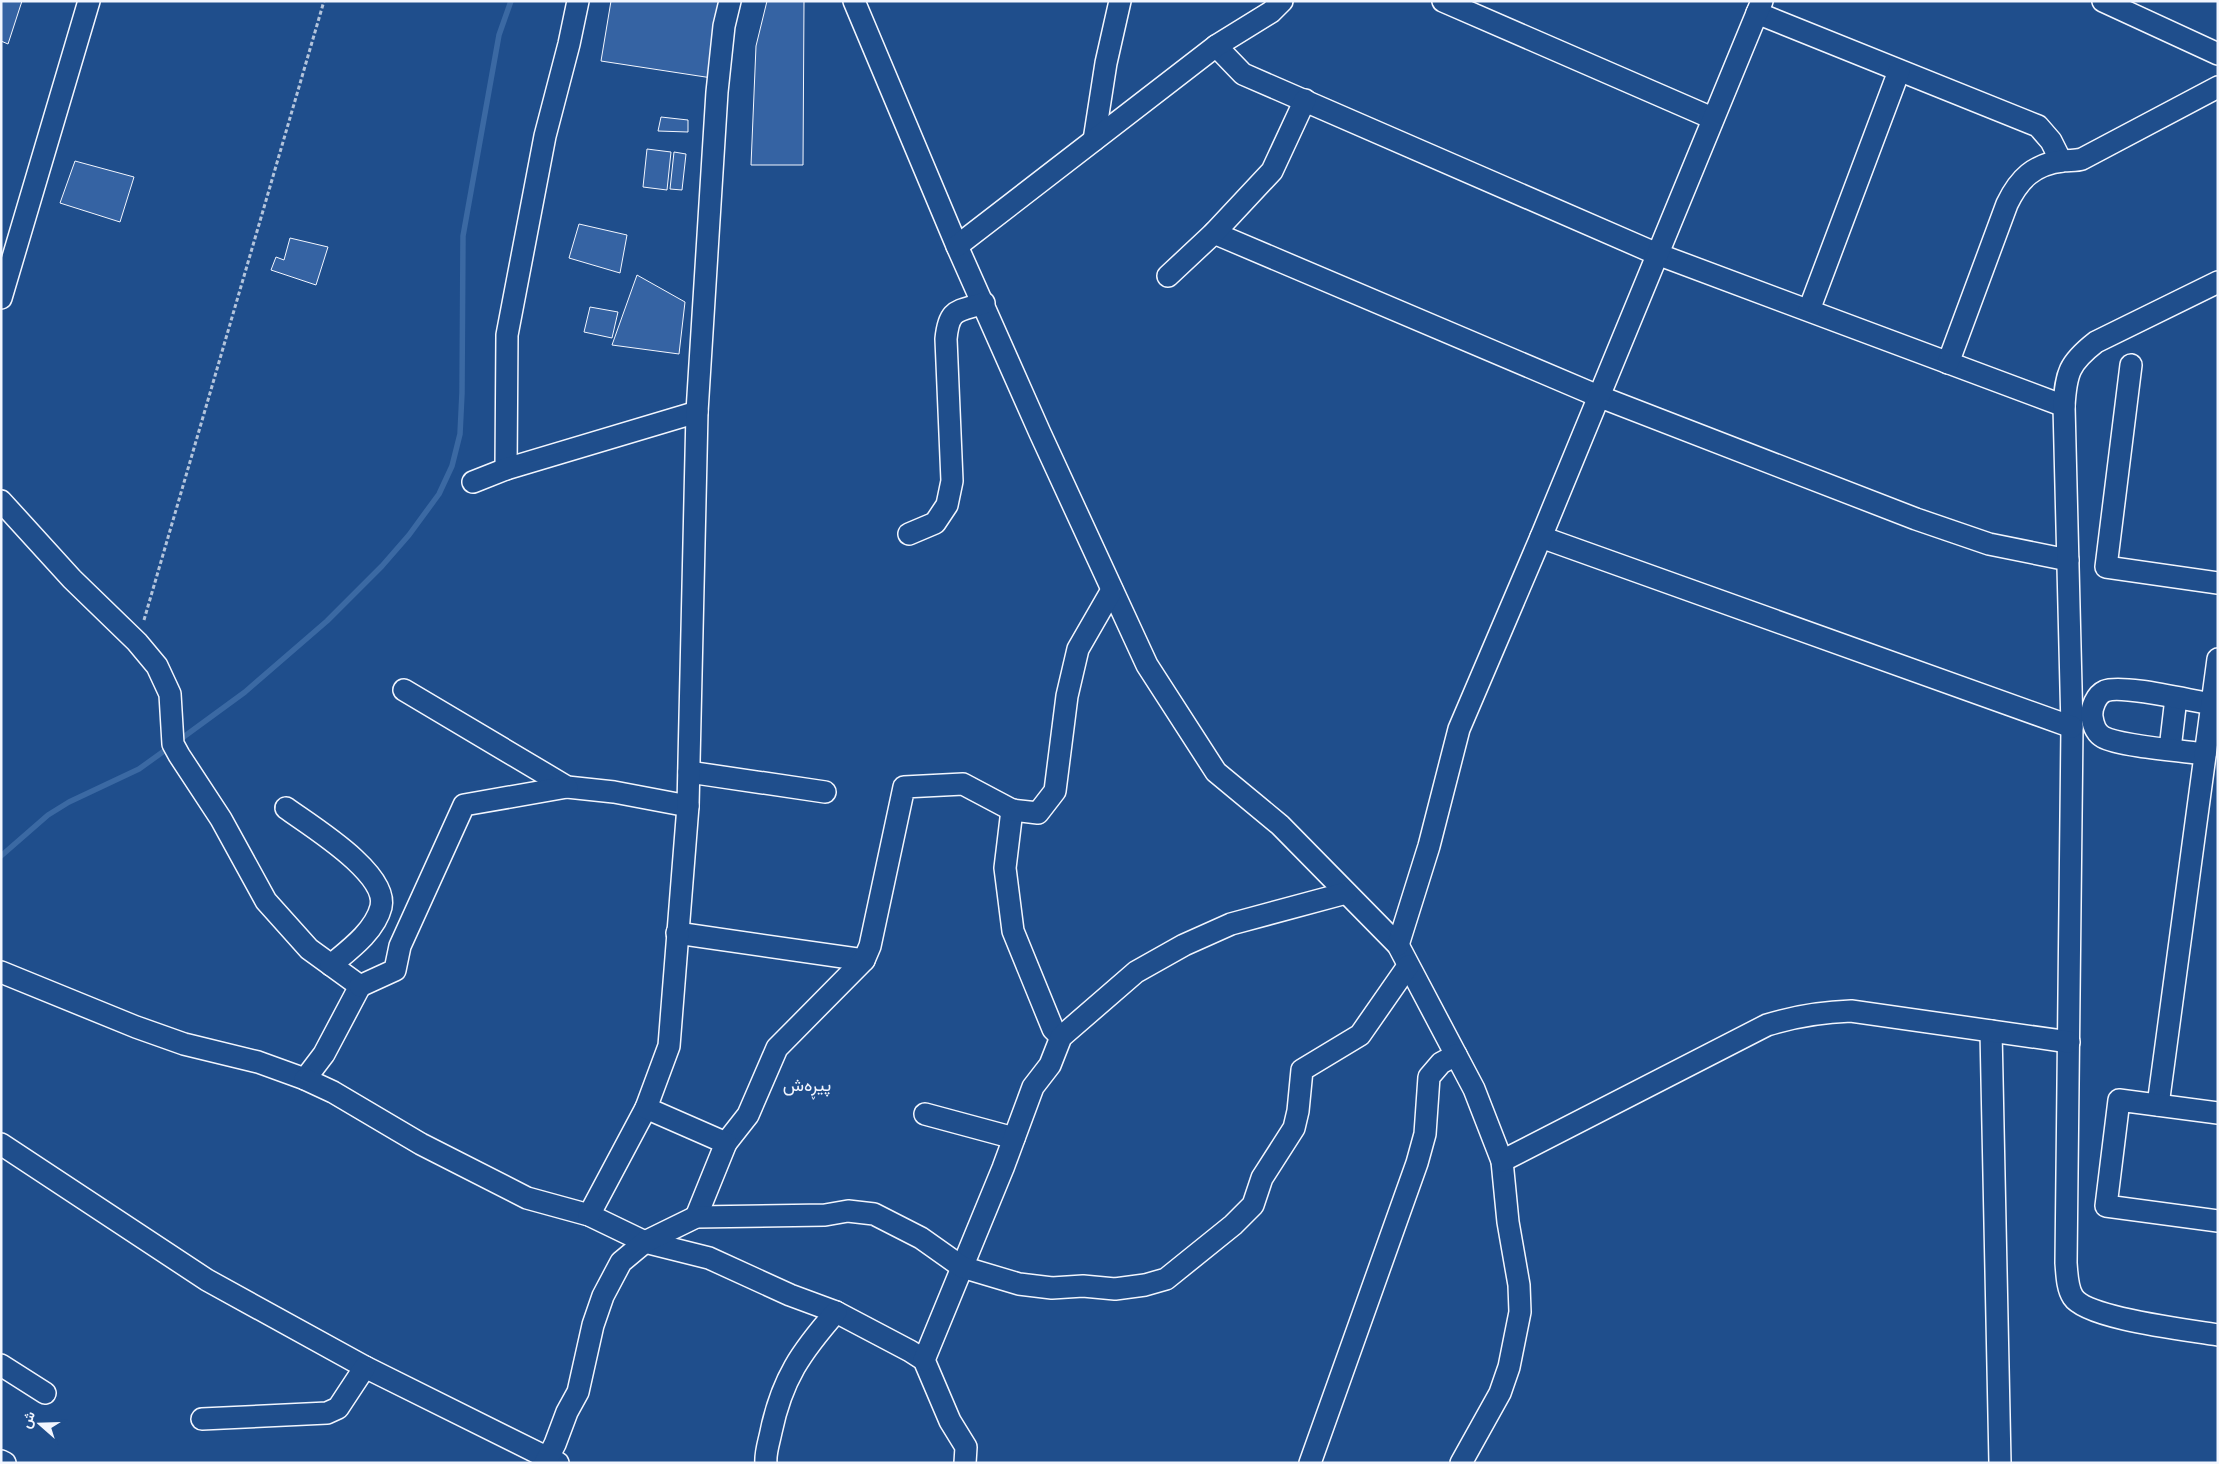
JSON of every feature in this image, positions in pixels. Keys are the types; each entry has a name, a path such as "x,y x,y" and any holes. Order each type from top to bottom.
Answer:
{"street":[{"path":"1,298 88,1"},
{"path":"506,469 507,335 545,136 578,1"},
{"path":"589,1216 646,1108 669,1046 688,806 697,412 717,92 724,26 730,1"},
{"path":"854,1 957,246 984,303 1040,433 1147,665 1216,772 1280,825 1398,946 1474,1089 1502,1161 1508,1222 1519,1285 1520,1312 1516,1341 1500,1393 1461,1463"},
{"path":"1094,140 1106,62 1120,1"},
{"path":"957,246 1216,46 1271,12 1282,1"},
{"path":"1443,1 1712,118"},
{"path":"2103,1 2218,54"},
{"path":"1398,946 1429,846 1458,729 1540,537 1759,7 1899,71 2038,126 2051,141 2061,161"},
{"path":"1216,46 1243,74 1657,254 2064,406"},
{"path":"1809,310 1899,71"},
{"path":"1948,363 2007,204 2016,185 2036,168 2061,161 2082,159 2218,86"},
{"path":"1168,276 1214,233 1272,171 1305,100"},
{"path":"1214,233 1598,396 1916,519 1989,544 2068,560"},
{"path":"2218,282 2096,342 2080,354 2067,372 2064,406 2072,727 2066,1263 2073,1296 2079,1304 2089,1310 2117,1317 2218,1335"},
{"path":"909,534 935,523 947,505 952,481 946,339 948,321 956,312 984,303"},
{"path":"2131,365 2106,567 2218,583"},
{"path":"473,482 506,469 697,412"},
{"path":"1,501 72,579 137,642 157,666 170,694 173,744 221,819 266,901 309,949 360,986"},
{"path":"1540,537 2072,727"},
{"path":"696,1217 726,1143 748,1115 777,1048 864,960 870,946 904,787 962,784 1012,810 1038,813 1055,791 1066,696 1078,649 1112,590"},
{"path":"2158,1105 2205,754 2213,726 2212,704 2218,659"},
{"path":"404,690 567,787"},
{"path":"2205,754 2103,737 2095,727 2092,713 2096,698 2106,691 2119,690 2212,704"},
{"path":"2170,749 2176,698"},
{"path":"689,772 825,792"},
{"path":"305,1079 324,1054 360,986 395,970 400,946 464,805 567,787 614,792 688,806"},
{"path":"286,808 356,858 376,884 381,895 381,907 373,923 356,943 331,965"},
{"path":"1012,810 1005,868 1013,931 1053,1029 1061,1037"},
{"path":"924,1360 1033,1087 1050,1065 1061,1037 1136,972 1184,945 1231,924 1346,892"},
{"path":"677,933 864,960"},
{"path":"1,1144 207,1280 365,1367 550,1461 567,1412 578,1392 593,1325 603,1296 621,1262 644,1242 696,1217 825,1215 848,1211 874,1214 920,1238 962,1266 1019,1284 1052,1288 1082,1286 1115,1289 1166,1280 1233,1225 1253,1205 1262,1178 1294,1128 1298,1111 1302,1070 1360,1035 1408,966"},
{"path":"1,972 136,1027 184,1044 258,1062 305,1079 333,1092 421,1144 527,1198 589,1216 644,1242 709,1258 790,1295 836,1312 924,1360 950,1421 966,1447 965,1463"},
{"path":"1502,1161 1767,1025 1794,1017 1823,1012 1851,1012 2069,1042"},
{"path":"1991,1031 2000,1463"},
{"path":"1310,1463 1417,1163 1424,1134 1429,1077 1441,1062 1456,1055"},
{"path":"2218,1113 2119,1100 2106,1206 2218,1220"},
{"path":"646,1108 726,1143"},
{"path":"925,1114 1014,1138"},
{"path":"766,1463 777,1404 791,1370 808,1344 836,1312"},
{"path":"1,1365 45,1393"},
{"path":"202,1419 327,1413 338,1408 365,1367"},
{"path":"1,1460 5,1463"}],"path":[{"path":"137,642 324,1"}],"building":[{"path":"1,1 22,1 8,44 1,41"},
{"path":"611,1 724,1 712,78 601,61"},
{"path":"767,1 804,1 803,165 751,165 756,46"},
{"path":"661,117 688,120 688,132 658,131"},
{"path":"647,149 671,152 667,190 643,187"},
{"path":"674,152 686,154 682,190 670,189"},
{"path":"75,161 134,177 120,222 60,203"},
{"path":"579,224 627,235 620,273 569,258"},
{"path":"290,238 328,247 316,285 271,270 276,257 284,260"},
{"path":"637,275 685,302 679,354 612,345"},
{"path":"590,307 618,312 612,338 584,332"}],"waterway":[{"path":"178,741 245,692 327,621 382,566 409,535 439,494 452,466 460,434 462,393 463,236 499,35 511,1"},
{"path":"1,856 48,815 69,802 139,769 171,746"}],"district":[{"name":"پیڕەش","path":"807,1084"}]}
